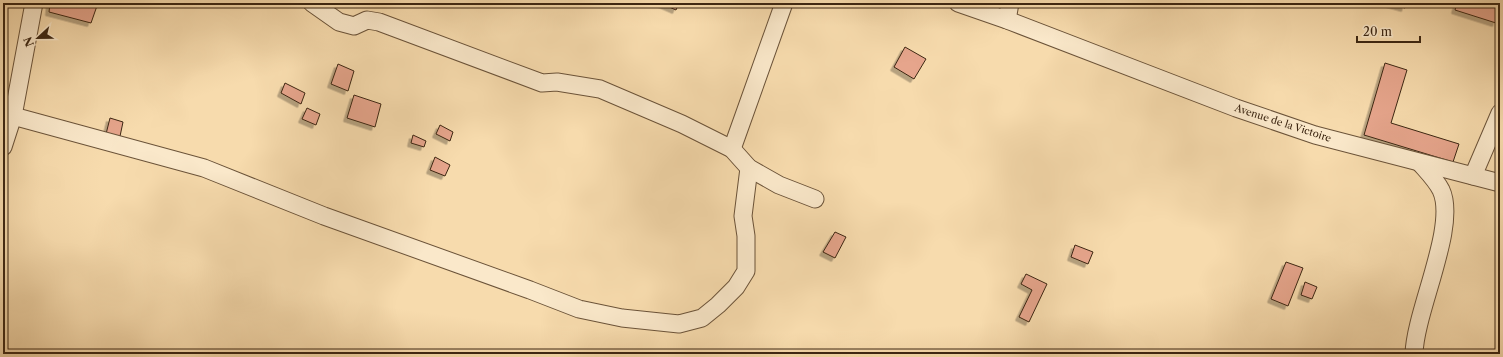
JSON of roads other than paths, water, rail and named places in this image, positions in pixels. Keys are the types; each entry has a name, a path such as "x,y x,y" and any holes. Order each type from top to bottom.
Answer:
{"street":[{"path":"3,147 13,116 34,3"},
{"path":"312,3 339,22 354,26 366,20 379,22 542,84 557,82 600,89 682,124 732,149 749,168 779,185 815,199"},
{"path":"732,149 784,3"},
{"name":"Avenue de la Victoire","path":"958,3 1007,20 1243,110 1315,135 1500,183"},
{"path":"1007,20 1010,3"},
{"path":"1473,176 1500,113"},
{"path":"13,116 204,168 324,216 579,309 622,318 679,324 702,318 736,287 746,271 746,236 743,216 749,168"},
{"path":"1414,354 1418,323 1443,232 1445,207 1441,191 1420,163"}]}
